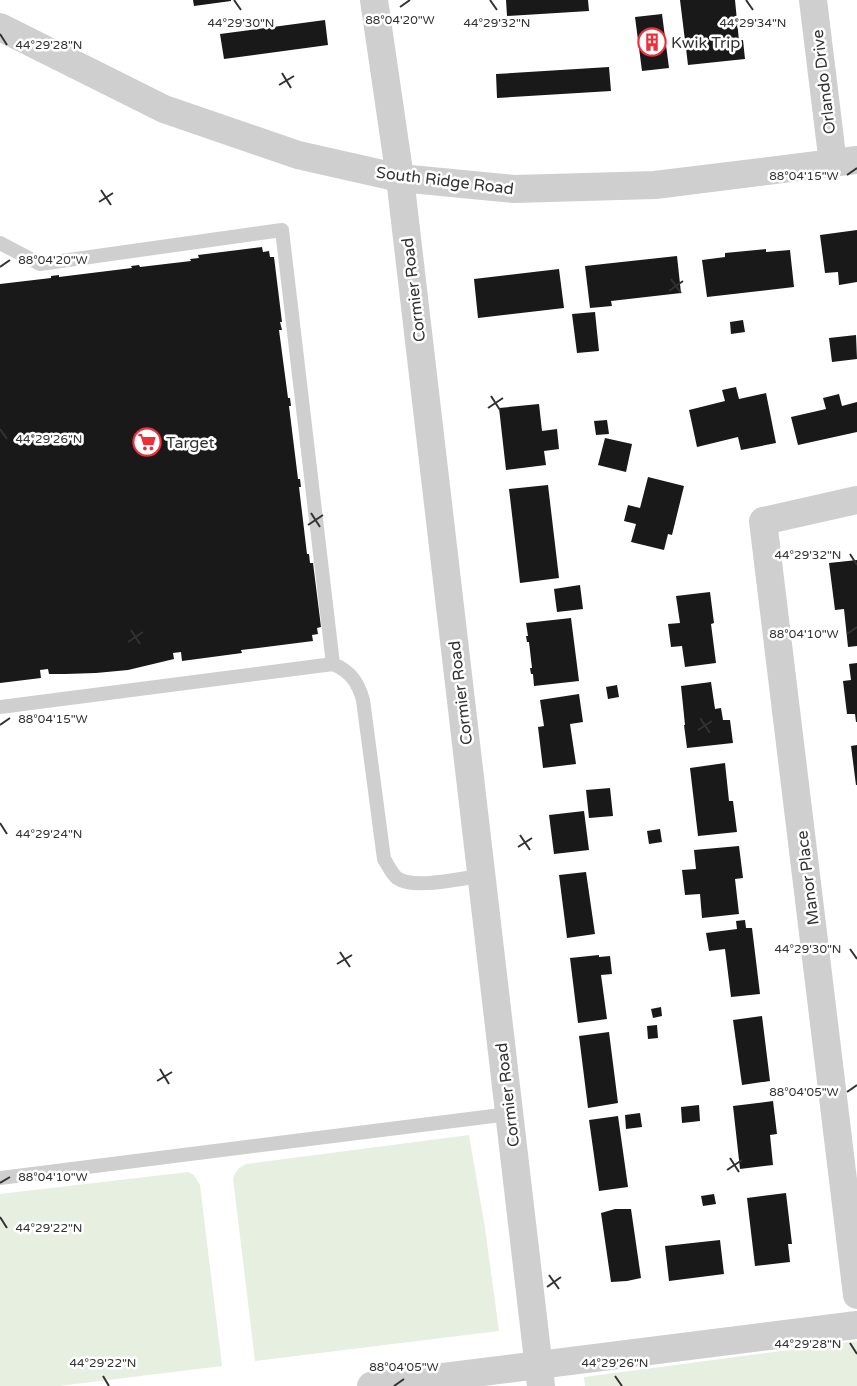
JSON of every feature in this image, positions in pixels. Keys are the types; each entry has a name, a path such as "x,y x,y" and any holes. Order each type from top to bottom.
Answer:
{"street":[{"name":"Cormier Road","path":"374,0 400,178 540,1376"},
{"name":"Orlando Drive","path":"813,0 845,162"},
{"name":"South Ridge Road","path":"0,27 164,109 298,155 400,178 514,189 655,185 845,162"},
{"name":"Manor Place","path":"857,500 763,521 857,1295"},
{"path":"371,1386 540,1376 857,1325"}],"lane":[{"path":"0,243 40,264 282,230 333,664"},
{"path":"0,708 333,664 344,668 359,688 363,700 384,859 395,877 405,882 423,884 482,876"},
{"path":"0,1178 509,1114"}],"green space":[{"path":"469,1135 485,1228 499,1331 255,1361 233,1178 241,1166"},
{"path":"188,1172 194,1175 200,1185 222,1366 59,1386 0,1386 0,1194"},
{"path":"857,1341 857,1386 585,1386 584,1377"}],"building":[{"path":"193,0 231,0 231,1 194,6"},
{"path":"506,0 588,0 589,11 507,16"},
{"path":"680,0 735,0 739,41 743,40 745,59 688,65"},
{"name":"Kwik Trip","path":"662,14 669,68 642,71 635,17"},
{"path":"325,20 328,45 224,59 220,34"},
{"path":"609,67 611,91 497,98 496,74"},
{"path":"857,230 857,282 839,285 838,272 825,273 820,235"},
{"name":"Target","path":"262,247 263,252 269,251 270,257 274,257 282,322 280,322 282,330 279,330 288,398 290,398 291,406 289,406 298,479 300,479 301,487 299,487 307,554 309,554 310,563 313,563 321,627 317,628 318,634 312,635 313,641 241,650 242,653 182,661 181,652 173,653 174,659 128,670 49,674 48,669 40,670 41,678 0,683 0,284 51,278 51,276 59,275 59,277 132,268 131,266 139,265 140,267 191,261 190,259 199,258 198,255"},
{"path":"766,249 766,252 790,250 794,287 707,297 702,260 725,257 725,253"},
{"path":"677,256 681,293 611,301 612,306 590,308 585,266"},
{"path":"559,269 564,308 478,318 474,279"},
{"path":"595,312 599,351 577,353 572,314"},
{"path":"743,320 745,332 731,334 730,322"},
{"path":"856,335 857,359 832,362 829,338"},
{"path":"736,387 739,399 766,393 776,443 741,450 738,437 697,447 689,410 725,401 722,390"},
{"path":"839,394 842,406 857,402 857,432 798,445 791,417 826,409 823,398"},
{"path":"539,404 542,431 557,429 559,449 544,451 546,465 506,470 499,408"},
{"path":"607,420 609,434 596,435 594,421"},
{"path":"605,438 632,444 626,472 598,465"},
{"path":"648,477 684,486 672,535 668,534 664,550 631,542 636,524 624,521 628,505 640,508"},
{"path":"548,485 559,578 520,583 509,489"},
{"path":"857,560 857,646 848,647 844,609 835,610 829,563"},
{"path":"580,585 583,609 557,612 554,589"},
{"path":"710,592 714,623 711,624 716,663 685,667 682,646 671,647 668,624 680,623 676,596"},
{"path":"571,618 579,681 534,686 533,674 531,674 530,668 532,668 529,642 527,642 526,636 528,636 526,623"},
{"path":"857,663 856,722 855,714 847,714 843,681 851,680 849,664"},
{"path":"711,682 715,709 721,708 723,720 730,720 733,743 687,748 681,686"},
{"path":"617,685 619,697 608,699 606,687"},
{"path":"579,694 583,722 570,724 576,764 543,768 538,727 544,726 540,700"},
{"path":"857,745 857,785 856,785 851,746"},
{"path":"725,763 729,801 733,801 737,832 698,836 690,768"},
{"path":"610,788 613,816 589,818 586,790"},
{"path":"584,811 589,850 554,854 549,815"},
{"path":"660,829 662,842 649,844 647,831"},
{"path":"739,846 743,878 735,879 739,914 702,918 700,894 685,895 682,870 696,869 694,850"},
{"path":"586,872 595,934 567,938 559,875"},
{"path":"745,920 746,928 752,928 760,994 731,997 725,949 709,951 706,933 737,929 736,921"},
{"path":"599,955 599,957 610,956 612,974 601,975 607,1019 578,1023 570,958"},
{"path":"661,1007 662,1016 653,1018 651,1009"},
{"path":"762,1016 770,1081 742,1085 733,1020"},
{"path":"657,1025 658,1038 648,1039 647,1026"},
{"path":"609,1032 618,1103 588,1108 579,1036"},
{"path":"773,1101 777,1134 770,1135 773,1165 740,1169 733,1106"},
{"path":"699,1105 700,1121 682,1123 681,1107"},
{"path":"640,1113 642,1127 626,1129 625,1115"},
{"path":"618,1116 628,1187 599,1191 589,1120"},
{"path":"786,1193 792,1244 788,1244 790,1262 755,1266 747,1198"},
{"path":"714,1194 716,1204 703,1206 701,1196"},
{"path":"615,1209 631,1209 641,1278 611,1282 601,1213"},
{"path":"720,1240 724,1274 669,1281 665,1246"}],"place":[{"name":"Kwik Trip","path":"652,42"},
{"name":"Target","path":"147,442"}]}
